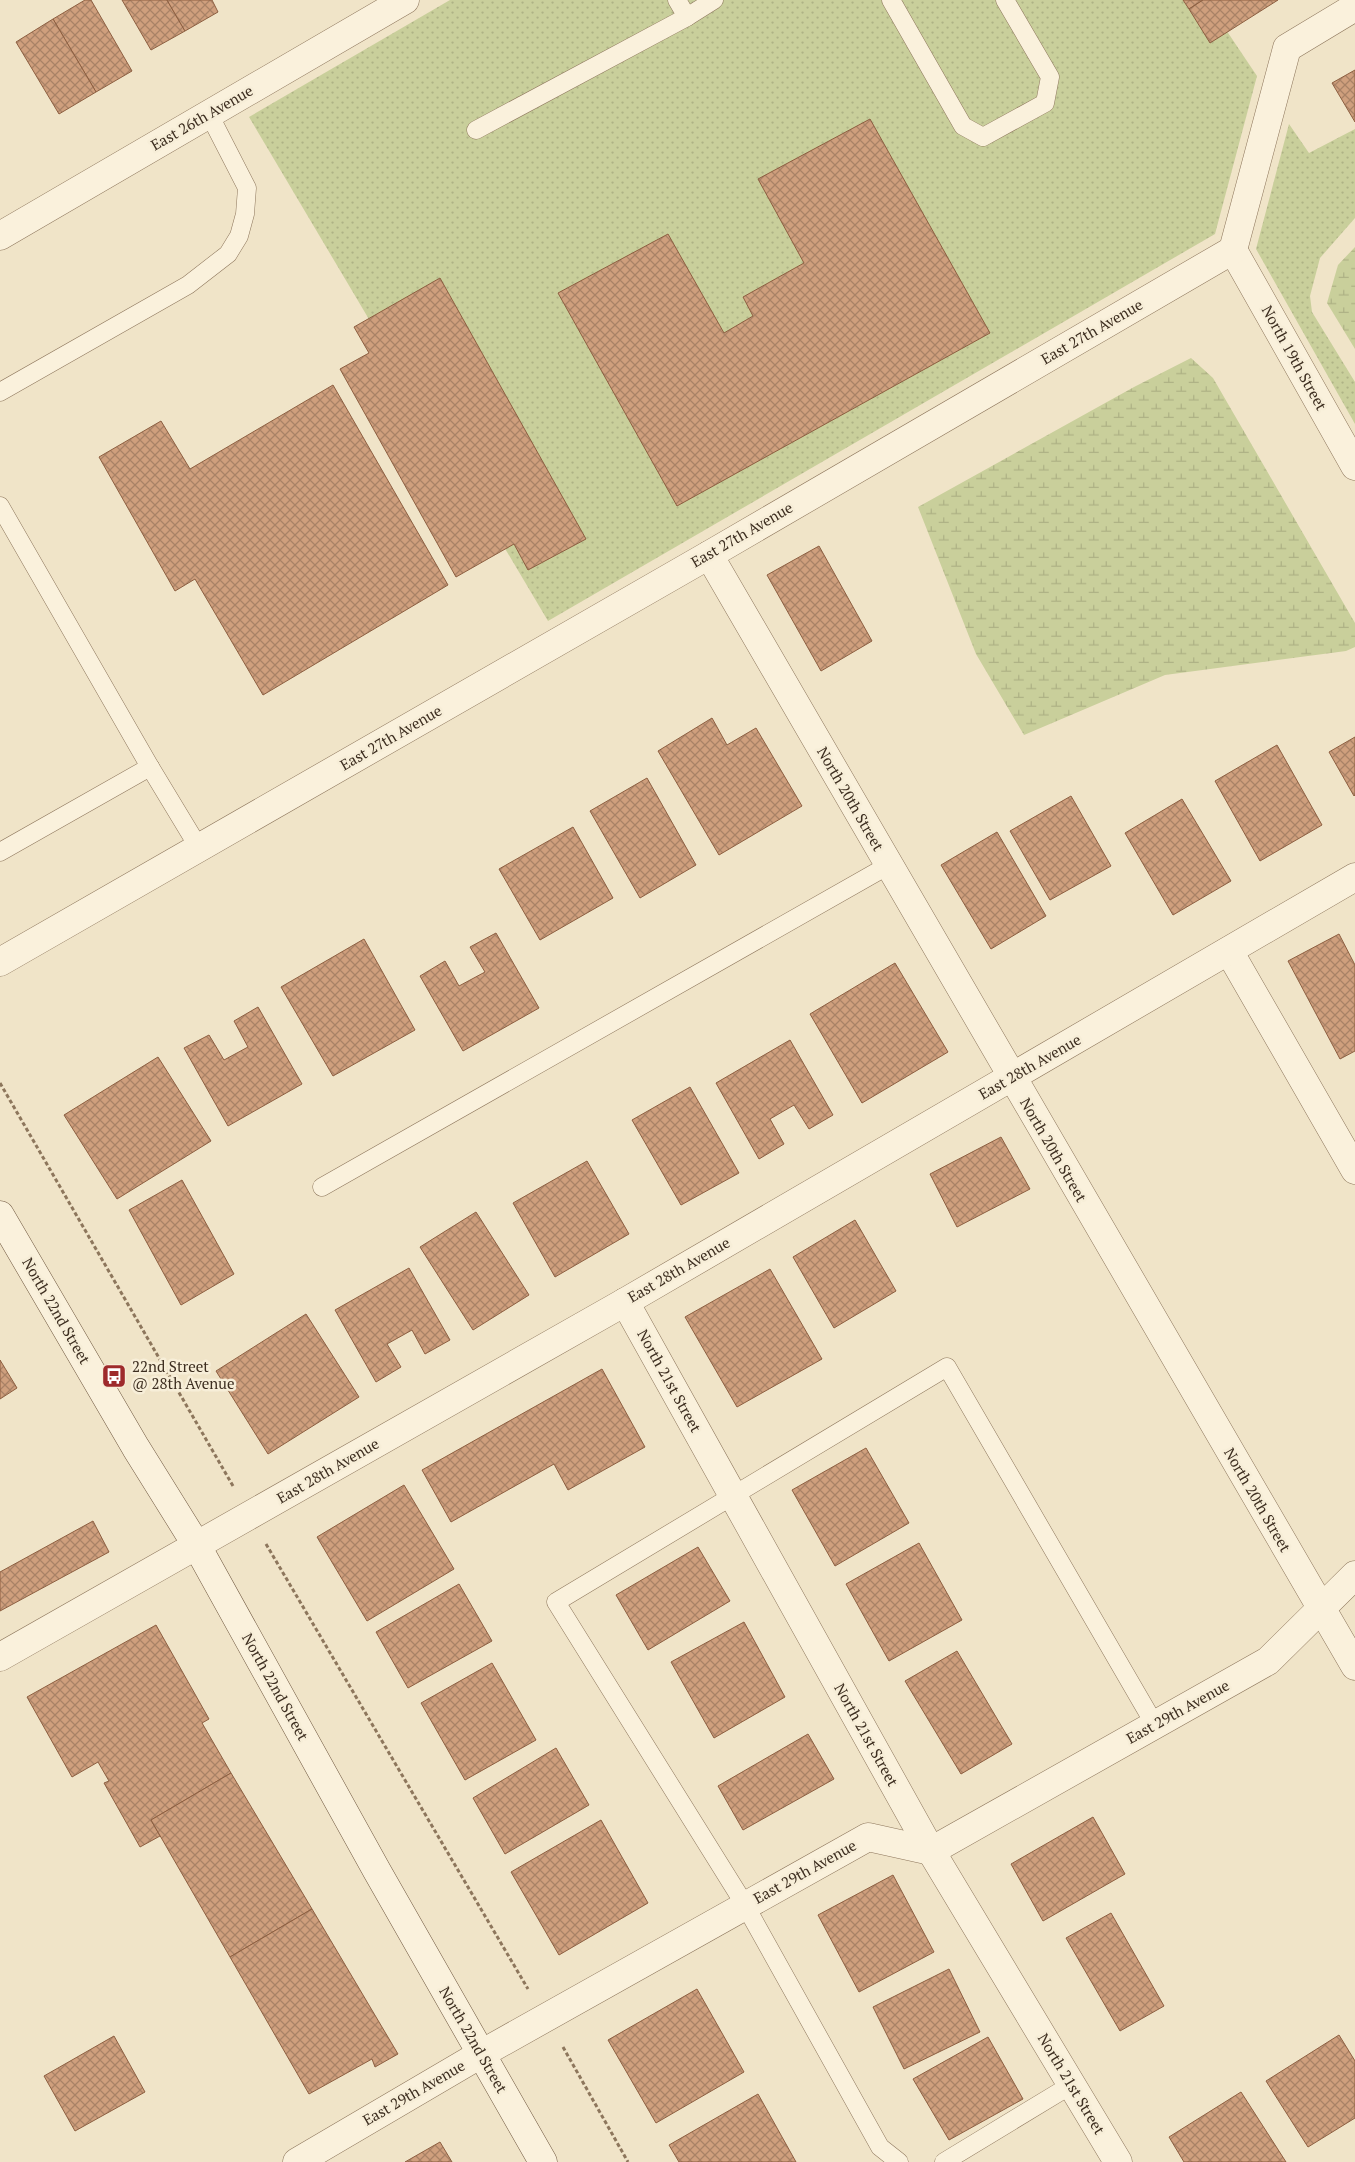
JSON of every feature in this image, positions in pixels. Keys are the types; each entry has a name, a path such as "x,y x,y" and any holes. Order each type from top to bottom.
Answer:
{"street":[{"name":"East 26th Avenue","path":"0,236 405,0"},
{"path":"1233,250 1287,48 1343,7"},
{"name":"North 19th Street","path":"1233,250 1355,466"},
{"name":"East 27th Avenue","path":"0,962 709,555 1233,250"},
{"name":"North 20th Street","path":"709,555 1320,1609 1355,1666"},
{"name":"East 28th Avenue","path":"0,1656 625,1302 1355,877"},
{"path":"1229,951 1355,1170"},
{"name":"North 22nd Street","path":"0,1215 136,1448 197,1546 377,1871 543,2162"},
{"name":"North 21st Street","path":"625,1302 931,1851 1118,2162"},
{"name":"East 29th Avenue","path":"297,2162 482,2054 868,1836 931,1851 1268,1661 1355,1576"}],"lane":[{"path":"677,0 687,17"},
{"path":"476,130 687,17 714,0"},
{"path":"891,0 964,126 983,137 1045,103 1050,77 1005,0"},
{"path":"0,392 188,285 228,254 239,236 245,214 247,188 209,114"},
{"path":"0,506 150,767 199,848"},
{"path":"0,852 150,767"},
{"path":"322,1187 889,865"},
{"path":"899,2162 894,2160 880,2147 746,1905 556,1602 947,1367 1155,1725"},
{"path":"944,2162 1071,2084"}],"path":[{"path":"0,1083 234,1488"},
{"path":"262,1536 530,1992"},
{"path":"560,2042 628,2162"}],"green space":[{"path":"450,0 1206,0 1257,76 1215,234 548,621 249,117"},
{"path":"1289,124 1309,153 1355,129 1355,218 1320,258 1310,296 1312,312 1355,382 1355,424 1256,249"},
{"path":"1355,247 1355,349 1327,303 1338,265"},
{"path":"1191,358 1213,378 1355,623 1355,647 1346,651 1165,675 1024,735 976,654 918,507 1134,387"}],"building":[{"path":"85,0 91,0 132,71 96,92 53,19"},
{"path":"122,0 167,0 185,31 151,50"},
{"path":"167,0 212,0 218,12 185,31"},
{"path":"1183,0 1203,0 1189,9"},
{"path":"1203,0 1278,0 1210,43 1189,9"},
{"path":"53,19 96,92 59,114 16,42"},
{"path":"1355,70 1355,122 1332,83"},
{"path":"870,119 990,333 677,506 558,293 668,234 724,333 753,316 743,297 804,263 758,179"},
{"path":"440,278 586,539 528,570 514,544 456,577 340,369 369,353 354,327"},
{"path":"333,385 448,585 263,695 195,579 175,591 99,457 161,421 190,469"},
{"path":"819,546 872,641 821,671 767,575"},
{"path":"712,718 727,745 756,728 802,806 719,855 658,751"},
{"path":"1355,737 1355,795 1354,796 1329,752"},
{"path":"1277,745 1322,825 1260,861 1215,781"},
{"path":"647,778 696,865 640,898 590,811"},
{"path":"1071,796 1111,866 1050,900 1010,831"},
{"path":"1182,799 1231,881 1173,915 1125,833"},
{"path":"573,827 613,898 540,940 499,869"},
{"path":"997,832 1046,916 991,949 941,865"},
{"path":"496,933 539,1008 463,1051 420,976 445,961 459,986 485,972 470,947"},
{"path":"1339,934 1355,965 1355,1051 1340,1059 1288,961"},
{"path":"364,939 415,1030 333,1076 281,987"},
{"path":"895,963 948,1052 862,1103 810,1014"},
{"path":"258,1007 302,1084 228,1126 184,1048 209,1035 224,1060 248,1047 234,1021"},
{"path":"790,1040 833,1115 809,1129 794,1105 770,1119 784,1144 759,1159 716,1083"},
{"path":"158,1057 211,1141 117,1199 64,1115"},
{"path":"690,1087 739,1173 681,1205 632,1120"},
{"path":"1001,1137 1030,1189 957,1227 930,1174"},
{"path":"587,1161 629,1234 555,1277 513,1203"},
{"path":"182,1180 234,1274 181,1305 129,1210"},
{"path":"476,1212 529,1295 473,1330 420,1247"},
{"path":"855,1220 896,1291 834,1328 793,1257"},
{"path":"409,1268 450,1340 425,1354 412,1330 387,1344 401,1367 376,1382 335,1310"},
{"path":"770,1269 822,1359 737,1407 685,1317"},
{"path":"306,1314 359,1397 268,1454 216,1371"},
{"path":"0,1360 17,1388 0,1399"},
{"path":"602,1369 645,1447 568,1490 554,1464 451,1522 422,1470"},
{"path":"866,1448 909,1523 835,1566 792,1490"},
{"path":"404,1485 454,1569 367,1621 317,1537"},
{"path":"93,1521 109,1552 0,1611 0,1572"},
{"path":"919,1543 962,1620 889,1661 846,1584"},
{"path":"698,1547 730,1601 648,1650 616,1595"},
{"path":"459,1584 492,1641 408,1688 376,1632"},
{"path":"744,1622 785,1697 714,1738 671,1662"},
{"path":"156,1625 209,1719 202,1723 231,1773 151,1820 160,1836 140,1847 104,1783 109,1781 98,1762 72,1777 27,1697"},
{"path":"957,1651 1012,1744 961,1774 905,1681"},
{"path":"492,1663 536,1740 465,1780 421,1703"},
{"path":"808,1734 834,1779 743,1830 718,1786"},
{"path":"556,1748 589,1805 505,1854 473,1798"},
{"path":"231,1773 312,1909 230,1957 151,1820"},
{"path":"1093,1817 1125,1874 1043,1921 1011,1864"},
{"path":"601,1820 648,1903 559,1955 511,1872"},
{"path":"893,1875 934,1952 859,1992 818,1915"},
{"path":"312,1909 398,2054 375,2067 372,2059 309,2094 230,1957"},
{"path":"1111,1913 1164,2006 1120,2031 1066,1938"},
{"path":"949,1969 980,2032 904,2069 873,2007"},
{"path":"697,1989 744,2072 656,2123 608,2040"},
{"path":"1339,2035 1355,2061 1355,2118 1308,2147 1266,2081"},
{"path":"114,2036 145,2092 75,2131 44,2076"},
{"path":"988,2037 1023,2099 949,2140 913,2079"},
{"path":"1241,2092 1286,2162 1184,2162 1169,2137"},
{"path":"758,2094 796,2162 679,2162 669,2145"},
{"path":"440,2142 452,2162 405,2162"}],"place":[{"name":"22nd Street @ 28th Avenue","path":"114,1376"}]}
